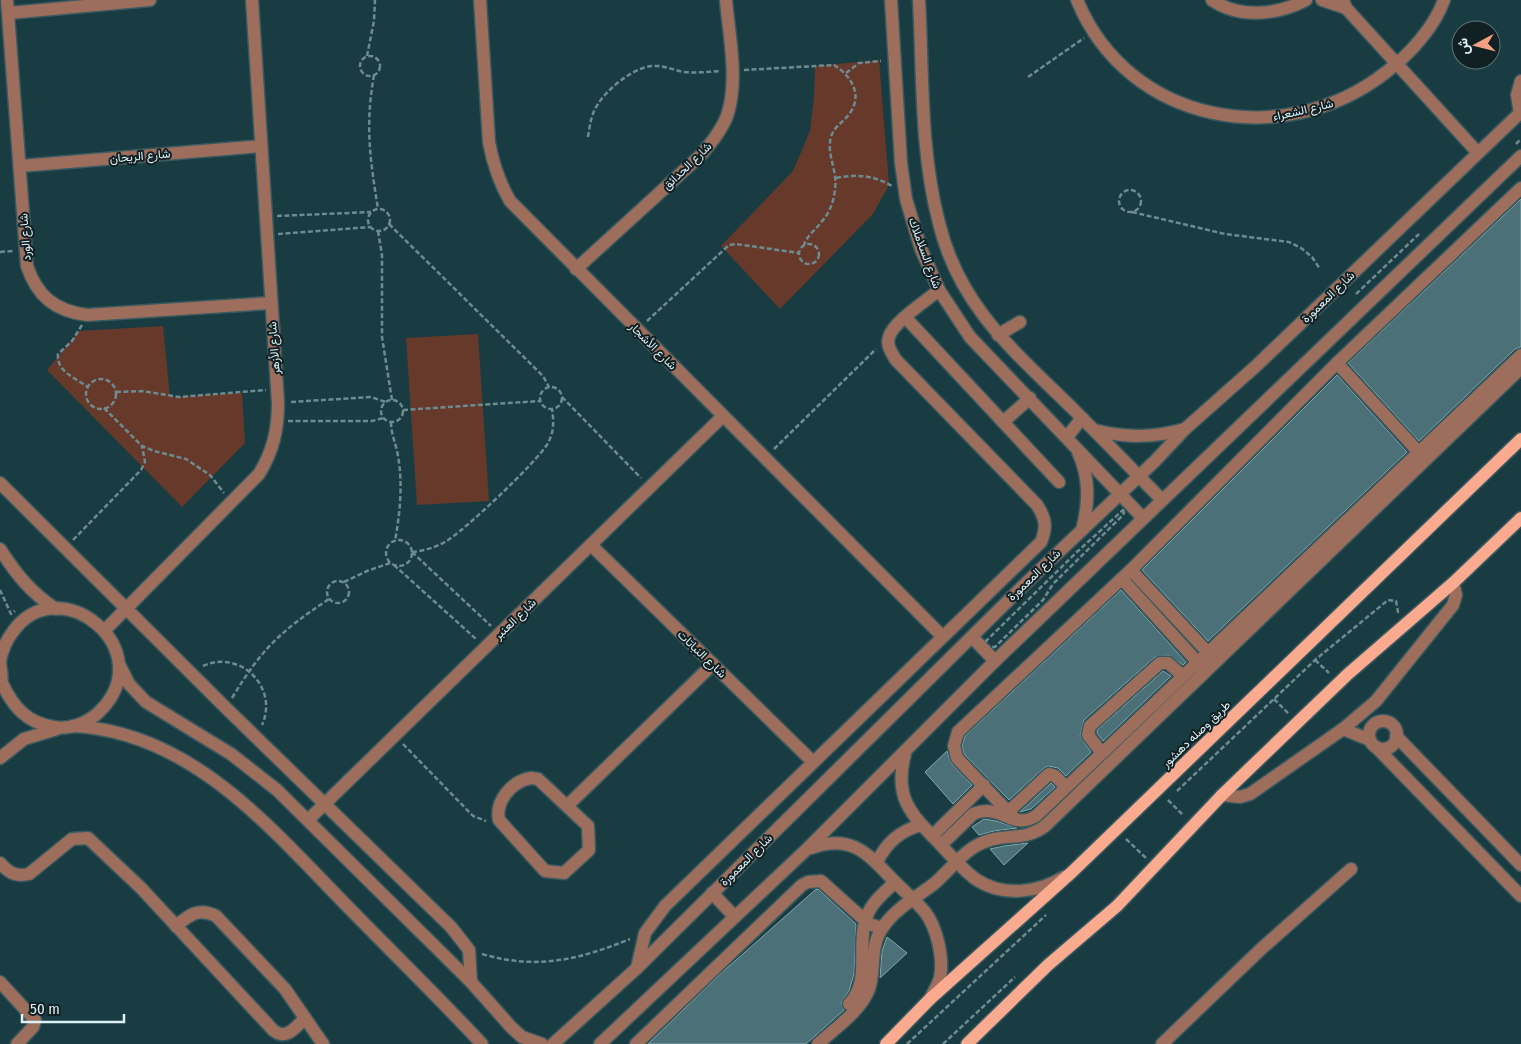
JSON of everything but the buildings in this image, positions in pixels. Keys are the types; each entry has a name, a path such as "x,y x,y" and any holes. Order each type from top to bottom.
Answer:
{"main road":[{"name":"طريق وصله دهشور","path":"886,1044 930,999 1072,872 1521,440"},
{"path":"967,1044 1048,965 1117,906 1222,795 1348,674 1453,583 1521,518"}],"street":[{"name":"شارع الورد","path":"8,0 27,266 32,282 42,296 55,306 70,313 87,315 271,303"},
{"path":"8,13 150,0"},
{"name":"شارع الأزهر","path":"105,630 259,474 275,439 278,403 252,0"},
{"name":"شارع الأشجار","path":"480,0 492,163 499,183 510,201 942,636"},
{"name":"شارع الحدائق","path":"576,269 701,155 716,137 727,116 732,94 732,70 726,0"},
{"name":"شارع السلاملاك","path":"891,0 901,163 906,200 921,250 938,290 970,337 1143,518"},
{"name":"شارع السلاملاك","path":"919,0 927,143 939,223 952,263 971,300 998,335 1162,500"},
{"name":"شارع الشعراء","path":"1077,0 1093,31 1113,57 1137,79 1164,97 1194,110 1232,118 1272,118 1310,110 1345,99 1374,82 1397,64 1422,37 1444,0"},
{"path":"1212,0 1241,12 1266,13 1290,8 1306,0"},
{"path":"1322,0 1344,4 1478,153"},
{"path":"1520,112 1517,95 1521,80"},
{"name":"شارع المعمورة","path":"553,1044 637,968 1026,583 1139,477 1185,430 1256,366 1520,112"},
{"name":"شارع الريحان","path":"20,166 261,146"},
{"path":"600,1044 807,849 995,661 1521,156"},
{"path":"1012,816 957,758 954,746 958,732 1126,574 1337,363 1521,188"},
{"path":"637,968 645,933 665,906 1041,542 1046,529 1044,516 1037,505 896,360 888,346 889,337 906,318 938,290"},
{"path":"906,318 1059,482"},
{"path":"998,335 1020,322"},
{"path":"818,1044 865,997 871,982 874,948 882,928 895,912 943,876 956,860 986,841 1023,837 1045,826 1206,672 1521,355"},
{"path":"1337,363 1422,456"},
{"path":"936,841 974,814 980,812 998,812 1027,821 1036,816 1197,661 1521,368"},
{"path":"1003,422 1030,398"},
{"name":"شارع العنبر","path":"308,820 722,416"},
{"path":"1082,418 1071,441 1087,478 1086,514 1082,530"},
{"path":"1094,430 1116,436 1139,438 1162,436 1185,430"},
{"path":"0,483 254,737 451,927 469,950 471,982"},
{"name":"شارع النباتات","path":"591,545 813,762"},
{"path":"0,549 20,580 39,598 56,609"},
{"path":"1014,570 1026,583"},
{"path":"1126,574 1216,662"},
{"path":"1126,574 1206,672"},
{"path":"1222,795 1240,797 1250,794 1343,729 1376,701 1454,605 1456,595 1453,583"},
{"path":"60,728 41,725 24,716 10,702 1,685 0,660 4,646 13,631 25,620 40,612 56,609 82,613 105,630 112,640 119,664 129,684 146,702 231,754 277,790 471,982 522,1037 542,1044"},
{"path":"972,636 995,661"},
{"path":"1102,753 1088,735 1090,726 1160,664 1168,663 1182,675"},
{"path":"74,726 93,718 108,703 117,684 119,664"},
{"path":"568,806 713,664"},
{"path":"1376,701 1384,721 1395,729 1396,736 1521,865"},
{"path":"1384,721 1372,727 1369,733 1373,744 1521,896"},
{"path":"0,758 24,739 60,728 74,726 94,727 127,734 157,746 206,773 270,828 482,1044"},
{"path":"1343,729 1373,744 1389,747 1396,736"},
{"path":"905,753 901,768 901,784 904,800 911,814 977,880 995,888 1015,892 1055,882 1072,872"},
{"path":"1012,816 1050,774 1055,776 1066,787"},
{"path":"538,778 568,806 588,826 590,842 589,850 564,873 545,871 499,820 497,812 499,803 518,782 524,779 538,778"},
{"path":"936,841 984,785"},
{"path":"877,862 890,841 910,828 922,826"},
{"path":"0,863 12,874 20,876 29,874 72,839 88,838 115,862 277,1033 289,1033 304,1018"},
{"path":"807,849 825,843 844,843 862,849 926,913 936,934 940,956 940,979 930,999"},
{"path":"1162,1044 1227,981 1351,869"},
{"path":"636,1044 802,885 808,882 821,881 865,921 873,926 882,928"},
{"path":"807,1044 858,993 862,978 865,921 876,900 895,882"},
{"path":"712,893 734,916"},
{"path":"176,926 195,912 210,912 216,916 285,989 323,1044"},
{"path":"0,982 35,1020 33,1027 17,1044"}],"path":[{"path":"367,56 374,56 380,62 380,70 374,75 366,75 361,70 361,61 367,56 374,21 375,0"},
{"path":"1028,77 1093,31"},
{"path":"846,73 859,63 894,60"},
{"path":"588,137 590,120 597,104 608,91 632,72 644,67 657,66 694,73 834,65 846,73 854,86 855,100 850,114 831,134 829,147 836,178 832,205 824,220 806,239 799,253"},
{"path":"374,75 369,113 369,152 378,209"},
{"path":"836,178 859,175 882,180 895,188 906,200"},
{"path":"1132,212 1138,209 1141,203 1140,196 1136,191 1124,190 1118,201 1121,207 1132,212 1217,233 1289,242 1307,252 1320,268"},
{"path":"266,217 371,212 378,209 386,212 390,220 389,224 384,229 378,231 371,227 368,222 371,212"},
{"path":"389,224 543,376 549,388"},
{"path":"267,234 371,227"},
{"path":"378,231 382,255 382,337 392,400"},
{"path":"637,330 729,245 736,244 799,253"},
{"path":"799,253 802,262 805,264 810,265 818,260 819,251 817,247 813,244 804,245"},
{"path":"87,315 72,341 58,354 57,361 60,368 88,387"},
{"path":"764,458 889,337"},
{"path":"116,392 107,380 96,380 88,387 87,397 94,406 104,408 142,446 186,460 210,475 221,488 229,504"},
{"path":"540,401 542,392 549,388 556,389 650,488"},
{"path":"116,392 142,391 178,397 277,389"},
{"path":"104,408 113,402 116,392"},
{"path":"278,403 366,397 376,397 386,402"},
{"path":"540,401 545,407 552,409 560,405 562,397"},
{"path":"278,421 365,421 384,418 391,422 397,421 402,416 403,410 399,403 392,400 386,402 382,409 384,418"},
{"path":"403,410 540,401"},
{"path":"412,552 429,549 453,537 536,459 549,442 554,420 552,409"},
{"path":"391,422 392,438 398,454 400,488 395,541 386,550 392,564 485,648"},
{"path":"66,549 141,470 145,462 142,446"},
{"path":"1120,511 1124,513 1053,584 1043,600 995,647 987,647 986,641 1078,551 1120,511"},
{"path":"395,541 406,543 412,552 500,634"},
{"path":"344,582 349,588 347,600 336,603 329,599 327,591 331,583 335,581 344,582 367,571 392,564 399,566 408,562 412,552"},
{"path":"0,590 10,614"},
{"path":"226,708 248,670 281,633 329,599"},
{"path":"1175,793 1315,660 1388,600 1398,604 1398,612 1391,618"},
{"path":"1315,660 1330,674"},
{"path":"191,674 204,666 219,662 230,662 248,670 261,685 266,702 264,721 254,737"},
{"path":"1274,699 1288,714 1296,708"},
{"path":"394,736 473,816 481,820 499,820"},
{"path":"1161,806 1168,800 1184,816"},
{"path":"1178,823 1191,809"},
{"path":"1119,846 1133,832"},
{"path":"1126,839 1146,858"},
{"path":"1140,864 1152,851"},
{"path":"907,1044 1048,913"},
{"path":"469,950 498,959 521,962 559,962 588,955 645,933"},
{"path":"943,1044 1021,972"}],"shaded area":[{"path":"879,60 889,185 873,214 780,309 721,246 793,171 810,131 815,66"},
{"path":"163,326 170,397 242,393 245,443 182,507 47,370 79,331"},
{"path":"478,334 489,501 417,505 406,338"}]}
